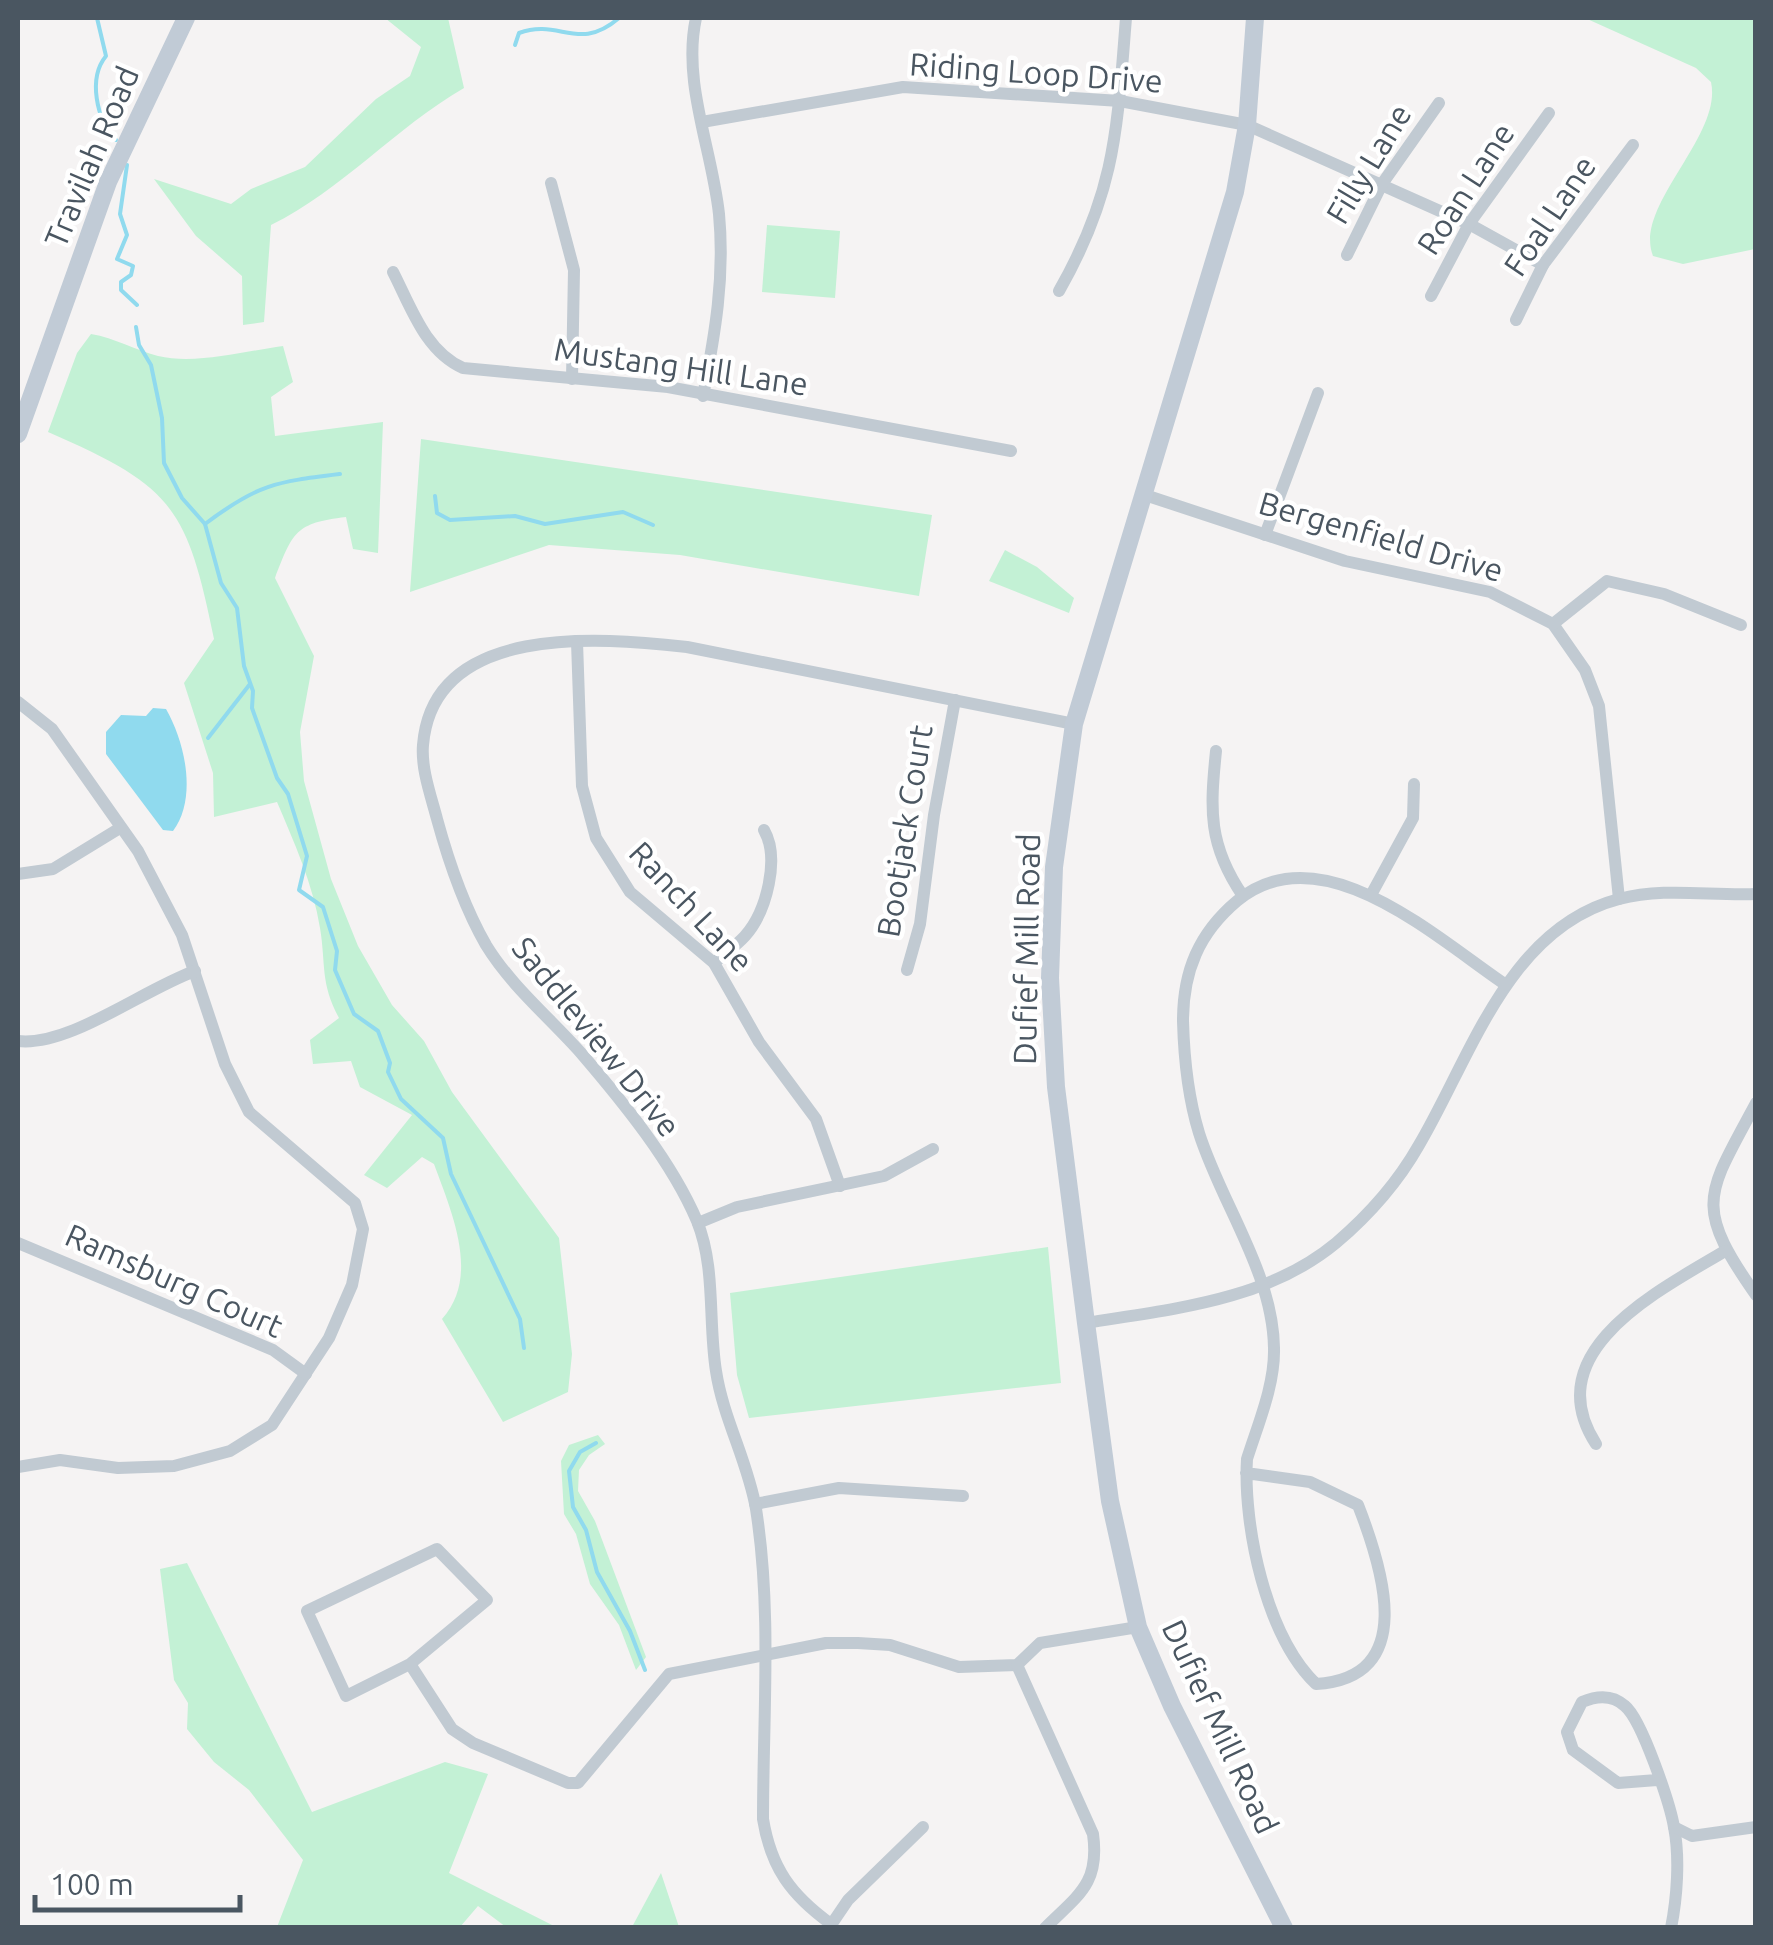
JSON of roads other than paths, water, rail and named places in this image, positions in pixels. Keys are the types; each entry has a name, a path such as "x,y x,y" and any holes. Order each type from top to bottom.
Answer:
{"main road":[{"name":"Travilah Road","path":"18,434 108,182 186,18"},
{"name":"Dufief Mill Road","path":"1255,18 1247,125 1219,255 1074,724 1054,867 1050,978 1056,1087 1086,1324 1110,1501 1138,1627 1172,1706 1284,1928"}],"street":[{"path":"696,18 691,61 718,210 723,268 703,396"},
{"path":"1060,291 1083,249 1106,190 1120,101 1126,18"},
{"name":"Riding Loop Drive","path":"702,122 903,87 1120,101 1247,125 1469,224 1543,265"},
{"name":"Filly Lane","path":"1347,255 1382,184 1439,103"},
{"name":"Roan Lane","path":"1432,296 1469,224 1549,113"},
{"name":"Foal Lane","path":"1516,320 1543,265 1633,145"},
{"path":"551,183 574,270 572,379"},
{"name":"Mustang Hill Lane","path":"393,272 428,341 449,362 478,370 668,387 1011,451"},
{"path":"1265,535 1318,393"},
{"name":"Bergenfield Drive","path":"1145,495 1344,562 1490,592 1553,624 1585,670 1599,706 1619,899"},
{"path":"1553,624 1607,582 1664,594 1740,626"},
{"name":"Saddleview Drive","path":"830,1926 786,1885 768,1851 763,1819 762,1559 755,1504 717,1376 709,1260 698,1223 681,1189 618,1100 486,946 454,881 422,748 430,710 456,672 500,652 577,642 687,647 1074,724"},
{"name":"Ranch Lane","path":"577,642 582,689 582,786 596,838 630,892 714,963 758,1042 816,1119 840,1186"},
{"name":"Bootjack Court","path":"907,970 920,924 955,700"},
{"path":"18,702 52,729 138,851 195,971 226,1064 249,1112 355,1203 364,1229 352,1285 329,1338 272,1425 230,1450 174,1466 118,1468 60,1460 18,1467"},
{"path":"1216,751 1211,800 1216,848 1243,896"},
{"path":"1370,895 1412,818 1414,784"},
{"path":"18,874 53,869 120,828"},
{"path":"714,963 755,920 773,862 773,846 764,830"},
{"path":"1246,1473 1310,1482 1358,1505 1387,1611 1386,1630 1374,1658 1342,1682 1316,1684 1298,1668 1285,1642 1252,1545 1246,1473 1274,1350 1261,1286 1199,1133 1184,1048 1183,1000 1191,960 1213,921 1243,896 1278,880 1311,877 1344,883 1370,895 1506,985"},
{"path":"1086,1324 1204,1304 1261,1286 1335,1244 1390,1190 1506,985 1552,936 1588,912 1619,899 1673,890 1756,894"},
{"path":"18,1041 34,1042 80,1026 162,983 195,971"},
{"path":"1756,1103 1719,1167 1714,1185 1714,1225 1725,1250 1756,1295"},
{"path":"698,1223 737,1206 884,1176 933,1149"},
{"name":"Ramsburg Court","path":"18,1243 272,1350 306,1374"},
{"path":"1596,1444 1582,1423 1580,1397 1599,1341 1634,1306 1725,1250"},
{"path":"755,1504 839,1488 962,1496"},
{"path":"437,1549 488,1600 410,1664 346,1696 306,1612 437,1549"},
{"path":"410,1664 452,1729 473,1744 568,1784 578,1783 669,1674 764,1654 858,1642 890,1645 960,1667 1017,1665 1040,1643 1138,1627"},
{"path":"1017,1665 1092,1834 1096,1860 1089,1884 1045,1928"},
{"path":"1657,1780 1618,1784 1574,1750 1567,1732 1582,1702 1610,1697 1625,1706 1636,1722 1657,1780 1674,1828 1671,1928"},
{"path":"830,1926 848,1900 923,1826"},
{"path":"1674,1828 1692,1836 1756,1827"}],"water":[{"path":"153,708 166,709 179,738 186,771 185,803 173,831 163,830 106,754 106,732 121,715 146,716"}],"waterway":[{"path":"97,18 106,56 97,75 97,98 103,121 116,140"},
{"path":"515,45 519,33 533,29 592,33 619,18"},
{"path":"127,165 120,214 127,235 117,259 133,266 131,275 121,282 121,290 137,305"},
{"path":"136,327 139,345 151,365 162,418 164,463 182,498 205,524 221,583 237,608 244,666 253,691 252,708 277,778 288,794 307,856 299,890 323,907 337,951 335,970 354,1014 378,1031 390,1063 388,1072 401,1099 443,1138 451,1174 520,1319 524,1348"},
{"path":"205,524 239,500 268,487 340,474"},
{"path":"435,496 437,513 450,520 515,516 545,524 623,512 653,525"},
{"path":"208,738 250,684"},
{"path":"596,1443 580,1452 569,1471 573,1507 586,1530 597,1572 630,1631 645,1670"}]}
